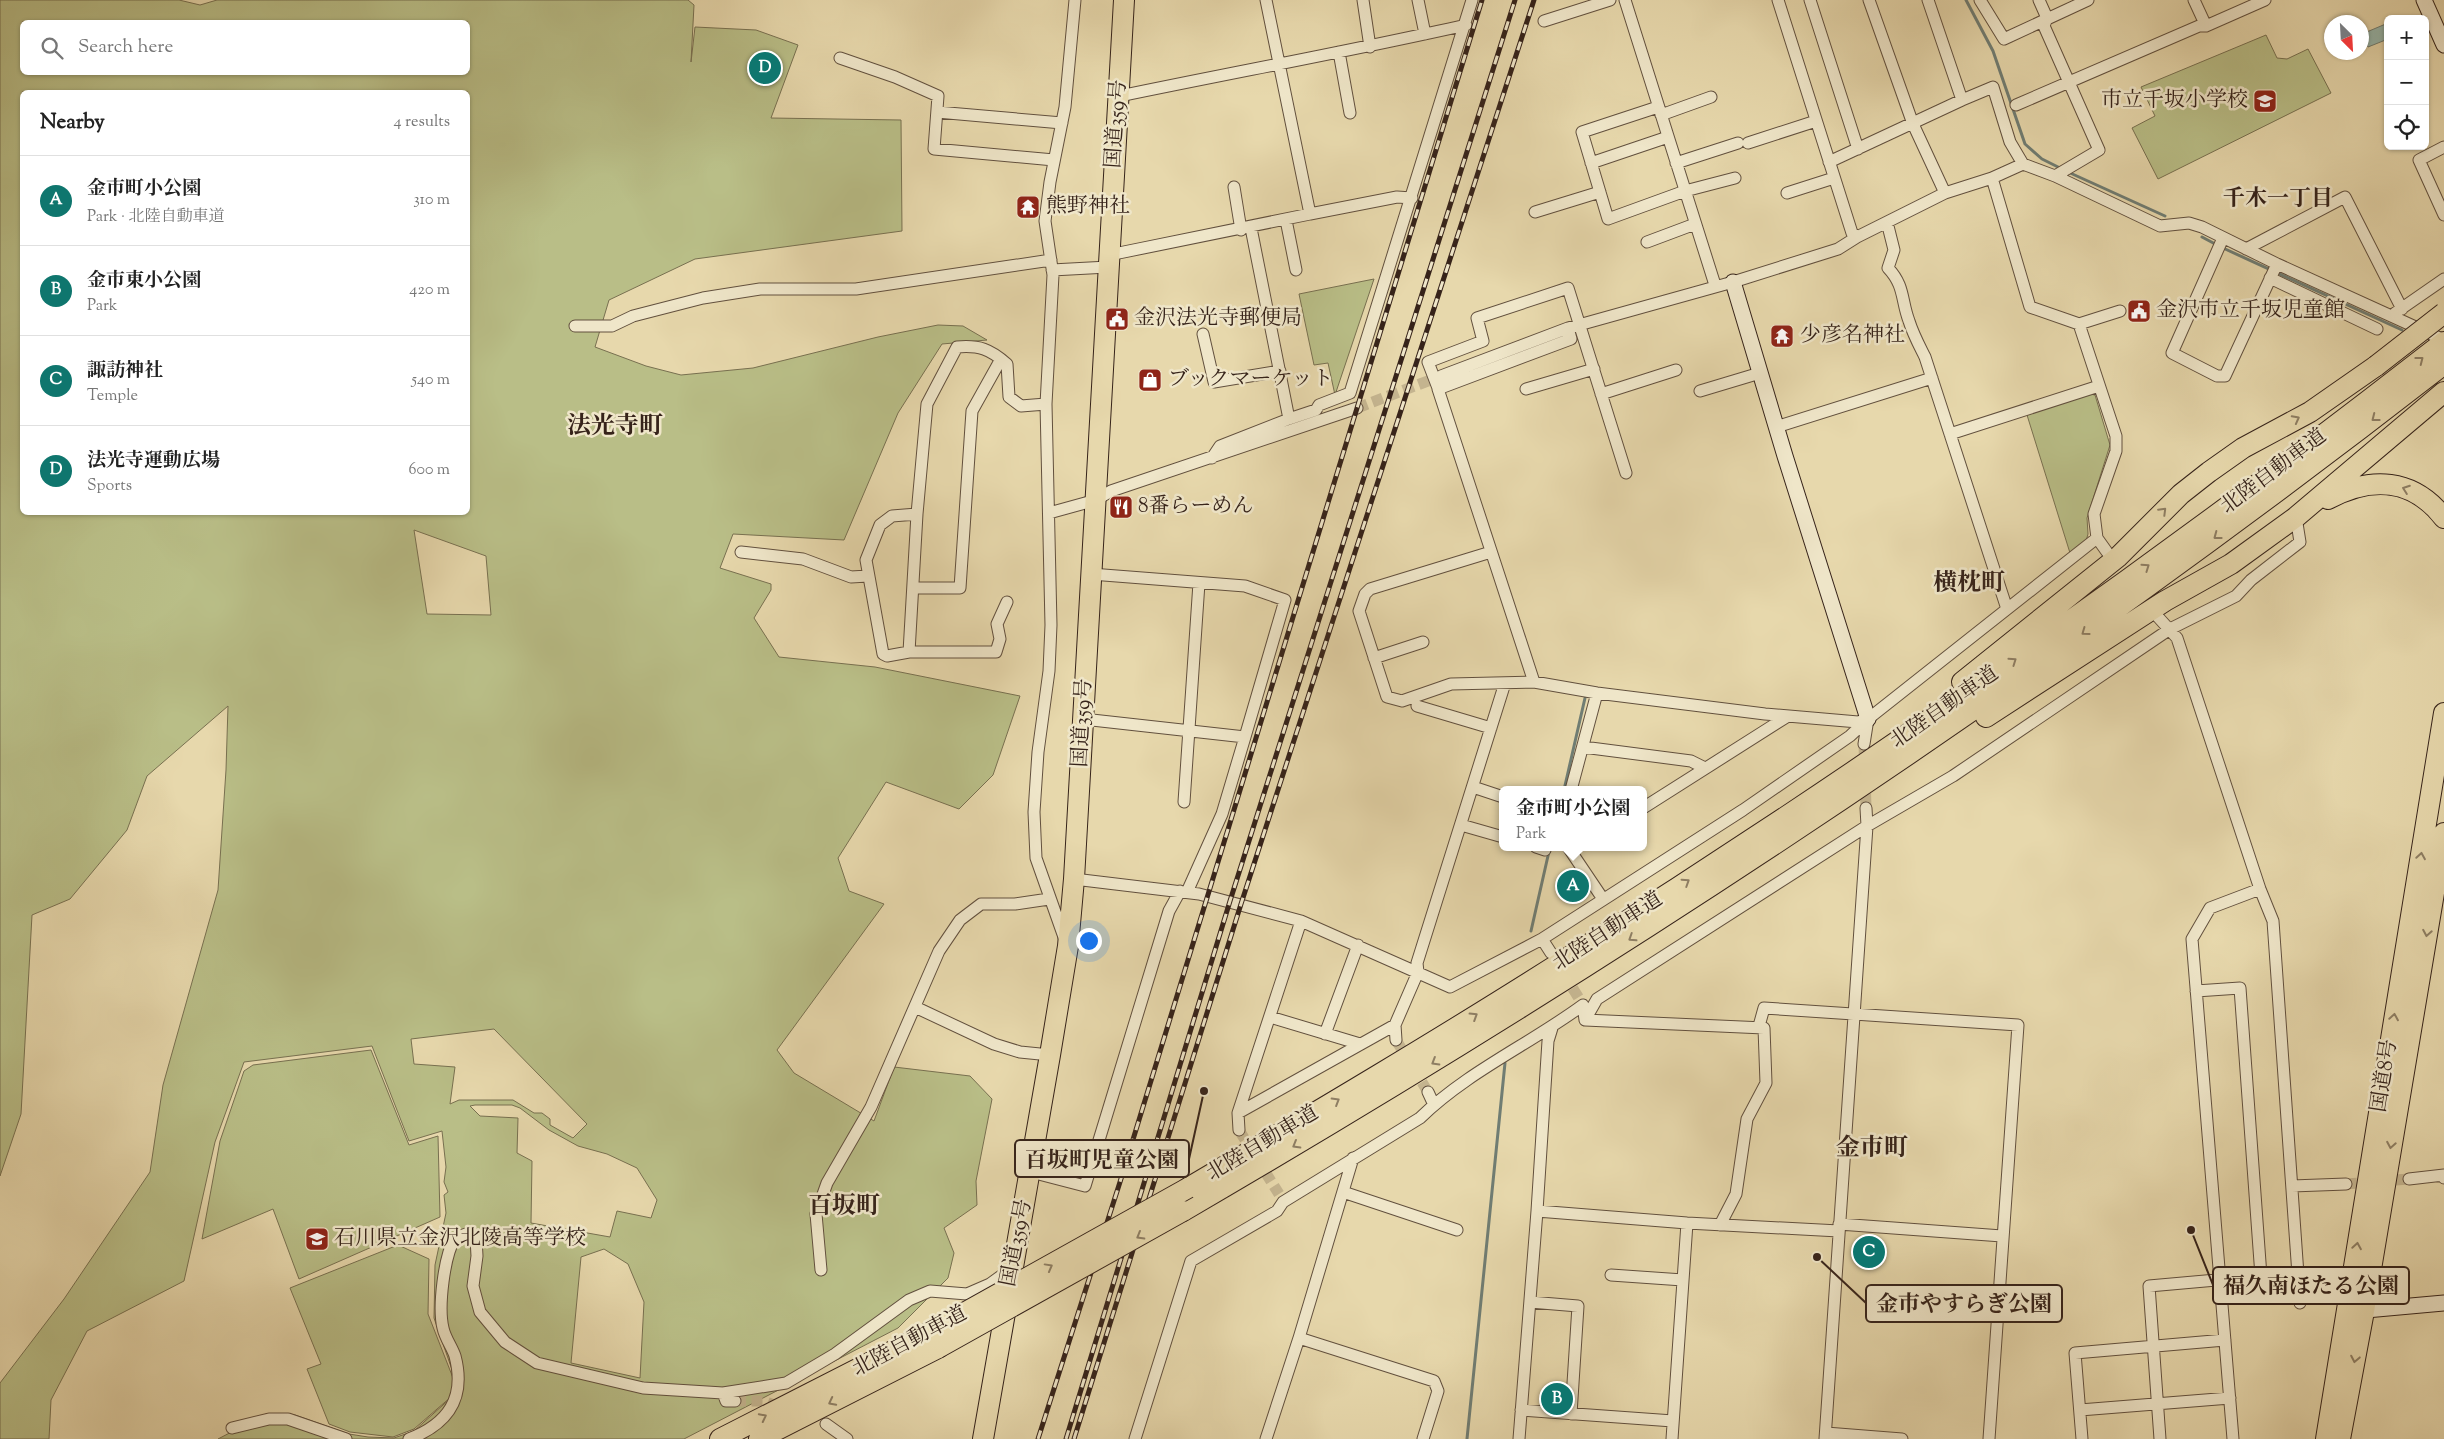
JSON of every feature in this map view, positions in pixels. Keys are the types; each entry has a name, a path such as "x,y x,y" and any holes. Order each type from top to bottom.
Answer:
{"highway":[{"name":"国道359号","path":"983,1439 1012,1268 1031,1172 1068,946 1074,879 1124,0"},
{"path":"1815,798 2118,556 2181,494 2195,483 2243,448 2310,412 2376,366 2444,312"},
{"name":"北陸自動車道","path":"720,1439 934,1340 1104,1257 1440,1058 1717,883 1922,746 2060,650 2265,501 2405,384 2444,341"},
{"name":"北陸自動車道","path":"759,1439 934,1340 1542,975 1815,798 2154,562 2405,384 2444,364"},
{"path":"1717,883 1760,860 2033,688 2165,601 2232,564 2296,517 2439,396"},
{"path":"2296,517 2337,494 2361,485 2379,483 2398,486 2420,494 2444,518"},
{"name":"国道8号","path":"2340,1439 2355,1311 2444,712"},
{"name":"国道8号","path":"2326,1439 2355,1311 2444,833"}],"street":[{"path":"1068,946 1049,899 1036,858 1034,812 1038,752 1049,671 1051,625 1046,404 1052,265 1045,221 1054,160 1062,123 1075,0"},
{"path":"1266,0 1310,214"},
{"path":"1362,0 1370,47"},
{"path":"1418,0 1425,34"},
{"path":"1212,458 1220,446 1316,410 1319,405 1350,393 1466,25 1472,0"},
{"path":"1544,21 1610,0"},
{"path":"1625,0 1715,285"},
{"path":"1778,0 1852,233 1857,237"},
{"path":"1810,0 1858,149"},
{"path":"1869,0 1912,124 1945,193"},
{"path":"1928,0 1962,100"},
{"path":"1980,0 2004,38 2088,0"},
{"path":"2039,0 2047,18 2044,26 2099,150 2061,172"},
{"path":"2194,0 2206,26"},
{"path":"2016,105 2199,26 2206,26 2265,0"},
{"path":"2424,0 2443,40"},
{"path":"1120,96 1278,63 1370,47 1466,25"},
{"path":"1339,52 1350,113"},
{"path":"840,58 895,77 938,96 934,149 1054,160"},
{"path":"1829,162 1993,86 2010,142 2023,164"},
{"path":"1711,96 1582,132 1591,163 1608,219 1685,191 1735,178"},
{"path":"937,112 1062,123"},
{"path":"1676,163 1816,121"},
{"path":"1591,163 1668,138"},
{"path":"2444,147 2419,160 2444,215"},
{"path":"1441,376 1580,324 1715,285 1732,282 1838,249 1857,237 1945,193 1992,178 2023,164 2061,172 2160,226 2189,223 2221,244 2246,249 2274,271 2377,329"},
{"path":"1787,193 1834,178"},
{"path":"1992,178 2030,308 2079,324 2120,311"},
{"path":"1234,187 1246,229 1290,419"},
{"path":"1535,212 1600,192"},
{"path":"575,326 612,326 632,316 703,298 760,289 856,289 1052,265 1109,261 1310,214 1397,197 1412,198"},
{"path":"2246,249 2345,197 2396,312"},
{"path":"1286,220 1296,270"},
{"path":"1887,222 1894,250 1888,268 1897,277 1904,296 1908,321 1932,378 2007,609"},
{"path":"1647,242 1695,224"},
{"path":"2221,244 2172,353 2217,376 2225,376 2274,271"},
{"path":"2274,271 2396,312 2444,341"},
{"path":"2396,312 2444,279"},
{"path":"1732,282 1868,719 1864,744"},
{"path":"1534,682 1428,362 1483,342 1477,318 1568,288 1626,473"},
{"path":"2079,324 2116,436 2116,451 2094,514 2097,538 2107,552"},
{"path":"1438,388 1570,339 1568,328"},
{"path":"1204,334 1214,382 1280,371"},
{"path":"909,652 917,514 927,404 957,347 976,345 1001,358 1007,364 1009,397 1021,406 1046,404"},
{"path":"913,588 960,588 972,411 1001,358"},
{"path":"1526,389 1594,369"},
{"path":"1601,394 1676,370"},
{"path":"1700,391 1760,373"},
{"path":"1776,427 1932,378"},
{"path":"1950,434 2099,386"},
{"path":"1049,513 1096,500 1110,491 1357,408"},
{"path":"917,514 892,516 880,525 866,560 883,654 887,656 909,652 996,652 1000,639 997,624 1006,602"},
{"path":"1585,1020 1597,999 1867,826 1953,776 2170,629 2236,596 2251,580 2300,542 2296,517"},
{"path":"1074,879 1184,891 1301,921 1450,987 1542,939 1750,805 1850,736 1868,719 2097,538"},
{"path":"741,552 803,558 851,577 868,576"},
{"path":"1491,552 1370,589 1365,594 1359,611 1387,697 1402,702 1451,684 1534,682 1596,693 1765,714 1858,722 1868,719"},
{"path":"1031,1172 1084,1186 1169,911 1184,891 1222,814 1285,600 1245,586 1091,574"},
{"path":"1184,802 1199,582"},
{"path":"2158,617 2178,638 2260,889 2273,921 2300,1303"},
{"path":"1374,658 1423,642"},
{"path":"1396,1040 1395,1025 1418,972 1417,962 1505,683"},
{"path":"1573,786 1596,693"},
{"path":"1417,706 1491,728"},
{"path":"1647,805 1789,715"},
{"path":"1083,720 1245,737"},
{"path":"1583,747 1691,761 1705,768"},
{"path":"1473,787 1499,797"},
{"path":"1866,808 1867,826 1825,1436 1902,1439"},
{"path":"1461,825 1499,836"},
{"path":"1575,851 1603,899"},
{"path":"2234,1439 2192,940 2210,908 2260,889"},
{"path":"821,1270 818,1262 816,1214 827,1183 871,1108 939,950 960,920 981,904 1015,904 1049,899"},
{"path":"1239,1130 1238,1113 1301,921"},
{"path":"1542,939 1551,953"},
{"path":"1325,1034 1358,945"},
{"path":"2160,1439 2148,1286 2261,1276 2240,988 2196,991"},
{"path":"1135,1439 1191,1261 1277,1211 1281,1198 1354,1158 1420,1118 1434,1105 1496,1062 1552,1028 1582,1005 1585,1020"},
{"path":"915,1007 994,1044 1020,1052 1050,1055"},
{"path":"1758,1026 1764,1008 2018,1025 1989,1439"},
{"path":"1270,1017 1360,1044"},
{"path":"1585,1020 1758,1026 1764,1028 1766,1083 1746,1119 1736,1194 1720,1225"},
{"path":"1238,1113 1395,1025"},
{"path":"1518,1439 1538,1211 1548,1041 1552,1028"},
{"path":"1428,1092 1434,1105"},
{"path":"1266,1439 1354,1158"},
{"path":"2409,1179 2444,1174 2444,1178"},
{"path":"2292,1186 2346,1184"},
{"path":"1343,1192 1457,1230"},
{"path":"1538,1211 1720,1225 1839,1227 2002,1236"},
{"path":"1672,1439 1688,1223"},
{"path":"409,1439 419,1435 446,1415 453,1407 458,1392 455,1356 443,1328 443,1302 448,1250 455,1238 466,1234 476,1238 477,1256 473,1286 480,1312 505,1342 537,1363 643,1388 723,1393 786,1383 834,1354 909,1300 930,1291 966,1294 990,1284 1012,1268"},
{"path":"1611,1276 1684,1280"},
{"path":"1530,1302 1578,1306 1571,1414"},
{"path":"2355,1311 2444,1303"},
{"path":"1299,1338 1434,1381 1438,1390 1423,1439"},
{"path":"2082,1439 2075,1353 2225,1340"},
{"path":"723,1393 726,1401 735,1401"},
{"path":"2080,1410 2230,1398"},
{"path":"1521,1410 1673,1421"},
{"path":"232,1428 269,1419 288,1419 346,1439"},
{"path":"826,1424 847,1439"}],"green space":[{"path":"0,0 179,0 200,5 217,0 688,0 694,5 691,62 695,27 756,30 798,45 771,118 901,120 902,231 695,259 609,300 595,347 646,366 681,375 753,368 878,337 938,325 963,326 987,340 942,344 898,413 844,540 733,534 720,568 771,584 771,590 754,618 779,657 875,667 1020,696 993,775 959,809 886,782 838,858 849,891 884,904 777,1050 794,1073 874,1121 894,1067 970,1076 992,1099 976,1181 977,1205 944,1228 954,1253 948,1278 898,1328 684,1439 218,1439 266,1414 295,1415 349,1434 394,1438 414,1431 453,1396 457,1384 434,1318 435,1265 446,1213 444,1195 448,1192 444,1182 446,1167 442,1131 409,1141 372,1046 244,1062 215,1142 184,1281 87,1331 51,1400 49,1439 0,1439 0,1383 64,1299 150,1172 163,1085 218,890 228,706 147,776 127,830 70,899 32,915 21,1114 0,1176","holes":["414,530 486,556 491,615 427,614","494,1029 587,1124 573,1138 550,1125 550,1119 542,1113 534,1113 513,1100 459,1100 450,1104 455,1067 414,1064 411,1039","512,1105 520,1108 549,1130 578,1146 607,1154 637,1168 657,1200 651,1218 617,1211 610,1237 531,1223 532,1161 517,1153 518,1118 480,1116 470,1106","604,1249 628,1264 644,1302 640,1378 571,1363 581,1257"]},
{"path":"2266,35 2277,58 2287,59 2308,49 2331,93 2158,179 2132,128 2155,116 2141,87"},
{"path":"1374,279 1335,395 1328,363 1314,365 1299,294"},
{"path":"2090,394 2095,395 2110,445 2087,518 2088,534 2086,541 2070,553 2027,415"},
{"path":"371,1050 409,1145 438,1136 440,1217 299,1279 273,1209 202,1239 220,1141 244,1071 253,1065"},
{"path":"398,1245 429,1259 428,1314 455,1383 452,1396 414,1429 393,1437 350,1432 329,1424 307,1369 321,1364 290,1288"}],"water":[{"path":"2384,25 2384,41 2369,47 2369,31"}],"waterway":[{"path":"1966,0 1993,51 2025,144 2042,159 2062,169"},
{"path":"2068,172 2165,216"},
{"path":"2202,237 2217,245"},
{"path":"2223,248 2402,330"},
{"path":"1565,786 1585,698"},
{"path":"1531,931 1549,851"},
{"path":"1467,1439 1505,1063"}],"tunnel":[{"path":"1357,408 1441,376"},
{"path":"1864,744 1866,808"},
{"path":"1564,974 1583,1005"},
{"path":"1396,1040 1428,1092"},
{"path":"1239,1130 1279,1194"},
{"path":"2346,1184 2409,1179"},
{"path":"735,1401 763,1401 782,1408"}],"railway":[{"path":"1038,1439 1120,1182 1482,0"},
{"path":"1066,1439 1230,901 1515,0"},
{"path":"1074,1439 1241,904 1534,0"}],"place":[{"name":"法光寺運動広場","path":"765,68"},
{"name":"市立千坂小学校","path":"2265,101"},
{"name":"熊野神社","path":"1028,207"},
{"name":"金沢市立千坂児童館","path":"2139,311"},
{"name":"金沢法光寺郵便局","path":"1117,319"},
{"name":"少彦名神社","path":"1782,336"},
{"name":"ブックマーケット","path":"1150,380"},
{"name":"8番らーめん","path":"1121,507"},
{"name":"金市町小公園","path":"1573,886"},
{"name":"百坂町児童公園","path":"1204,1091"},
{"name":"福久南ほたる公園","path":"2191,1230"},
{"name":"石川県立金沢北陵高等学校","path":"317,1239"},
{"name":"諏訪神社","path":"1869,1252"},
{"name":"金市やすらぎ公園","path":"1817,1257"},
{"name":"金市東小公園","path":"1557,1399"}],"district":[{"name":"千木一丁目","path":"2278,200"},
{"name":"法光寺町","path":"615,427"},
{"name":"横枕町","path":"1969,584"},
{"name":"金市町","path":"1872,1149"},
{"name":"百坂町","path":"844,1207"}]}
